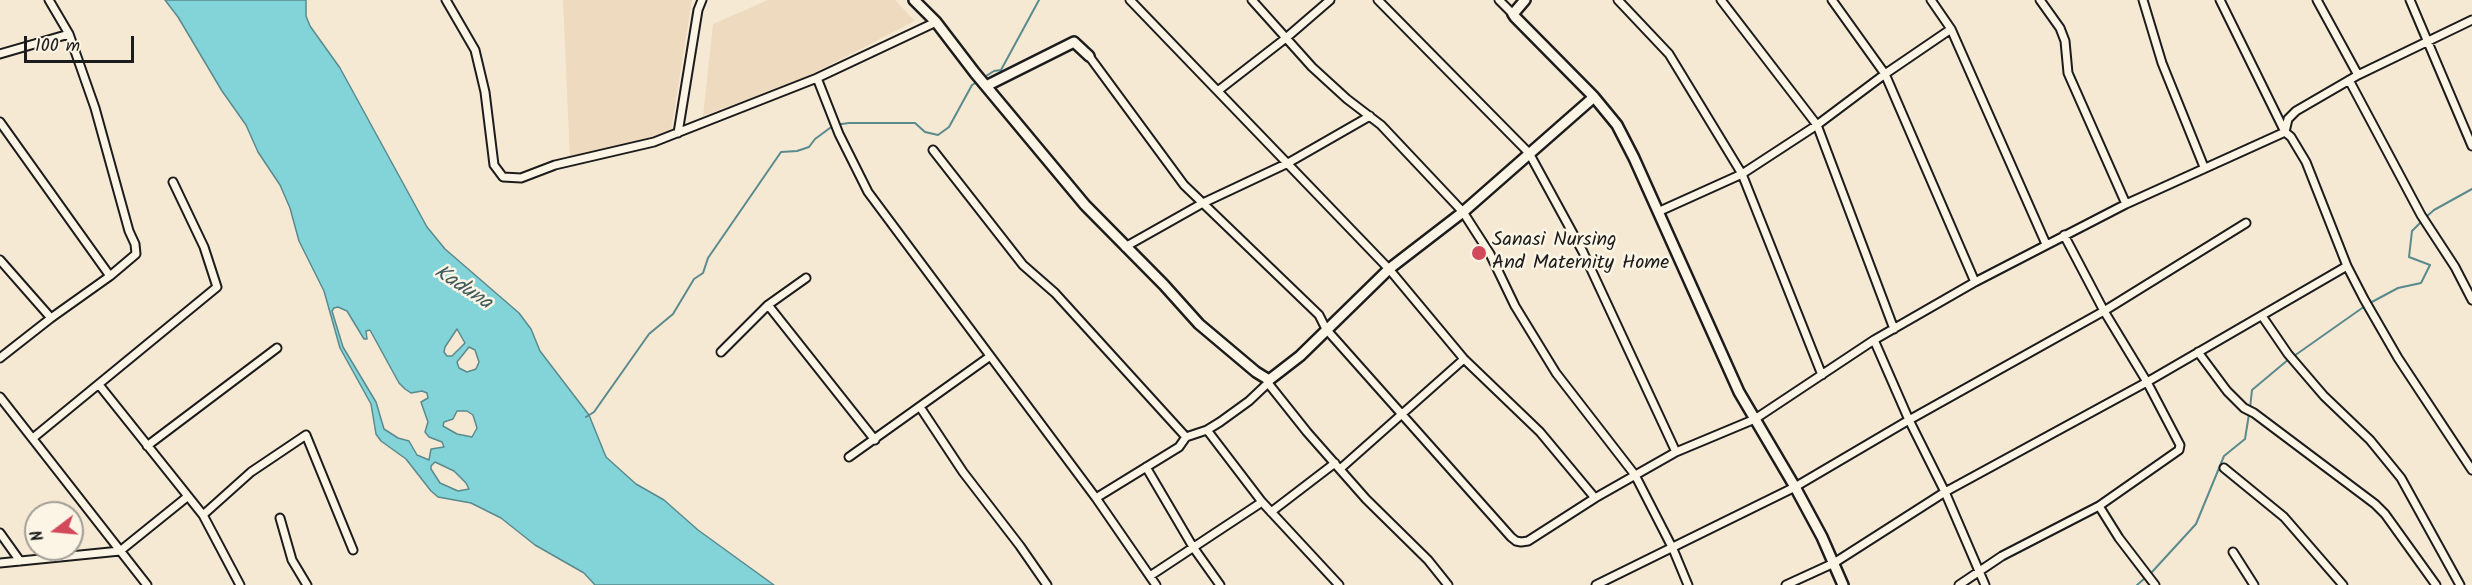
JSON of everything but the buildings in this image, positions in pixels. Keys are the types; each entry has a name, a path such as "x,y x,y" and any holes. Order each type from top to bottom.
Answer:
{"street":[{"path":"0,358 51,318 111,276 136,254 95,108 69,34 49,0"},
{"path":"446,0 475,50 485,92 494,165 503,177 520,178 555,165 654,142 817,78 936,22"},
{"path":"678,133 698,10 702,0"},
{"path":"914,0 936,22 975,74 1085,205 1199,324 1268,382 1366,499 1428,560 1448,585"},
{"path":"1130,0 1389,269 1464,359 1540,432 1595,498"},
{"path":"1252,0 1338,91 1382,125 1462,212 1490,254 1515,306 1556,373 1635,475 1673,549 1688,585"},
{"path":"1219,90 1286,38 1330,0"},
{"path":"1378,0 1528,153 1583,252 1676,452"},
{"path":"1499,0 1594,97 1617,125 1660,211 1688,282 1739,392 1795,487 1843,585"},
{"path":"1513,14 1525,0"},
{"path":"1618,0 1669,54 1742,174 1822,375"},
{"path":"1721,0 1817,125 1894,329"},
{"path":"1832,0 1885,74 1975,282"},
{"path":"1931,0 1952,28 2046,244"},
{"path":"2040,0 2060,28 2068,73 2126,204"},
{"path":"2142,0 2162,63 2204,167"},
{"path":"2220,0 2285,132 2291,136 2306,162 2364,300 2398,358 2472,470"},
{"path":"2317,0 2358,75"},
{"path":"2410,0 2472,146"},
{"path":"2285,132 2288,119 2296,111 2358,75 2472,20"},
{"path":"1660,211 1742,174 1817,125 1952,28"},
{"path":"0,54 69,34"},
{"path":"986,86 1074,42 1089,56 1184,185 1319,315 1326,329 1516,541 1528,541 1595,498 1676,452 1755,419 1875,340 2046,244 2204,167 2285,132"},
{"path":"817,78 839,134 868,192 1096,498 1156,585"},
{"path":"2349,80 2424,218 2472,300"},
{"path":"1096,498 1179,447 1186,437 1207,430 1249,401 1300,356 1389,269 1462,212 1594,97"},
{"path":"1125,247 1203,203 1288,163 1370,116"},
{"path":"0,122 111,276"},
{"path":"933,150 1023,265 1055,293 1186,437"},
{"path":"33,438 100,386 217,287 204,247 173,182"},
{"path":"1596,585 1795,487 1909,420 2104,312 2246,223"},
{"path":"1959,585 2002,556 2099,506 2179,450 2180,446 2147,382 2104,312 2064,236"},
{"path":"0,260 51,318"},
{"path":"1786,585 1834,563 1945,492 2147,382 2348,266"},
{"path":"721,352 768,305 806,278"},
{"path":"768,305 875,440"},
{"path":"2262,316 2288,354 2324,396 2370,440 2402,478 2460,585"},
{"path":"1875,340 1985,585"},
{"path":"147,446 277,348"},
{"path":"2198,352 2227,391 2244,408 2254,413 2375,504 2385,514 2436,585"},
{"path":"849,457 989,357"},
{"path":"1271,512 1337,466 1403,413 1464,359"},
{"path":"100,386 186,497 203,515 240,585"},
{"path":"0,397 147,585"},
{"path":"920,407 963,472 1047,585"},
{"path":"1207,430 1262,502 1339,585"},
{"path":"203,515 252,472 306,435 353,550"},
{"path":"1146,467 1193,547 1220,585"},
{"path":"2224,468 2284,517 2343,585"},
{"path":"0,563 120,551 186,497"},
{"path":"1150,576 1262,502"},
{"path":"2099,506 2153,582"},
{"path":"280,518 292,560 306,585"},
{"path":"0,533 20,561"},
{"path":"2233,552 2254,585"}],"shaded area":[{"path":"563,0 692,0 671,131 570,161"},
{"path":"768,0 895,0 915,21 808,76 703,116 713,24"}],"water":[{"name":"Kaduna","path":"165,0 306,0 306,16 310,26 340,68 427,227 445,249 519,313 531,329 540,351 589,415 606,457 636,484 664,500 698,530 774,585 595,585 584,573 535,545 501,518 471,503 438,497 431,491 406,459 381,441 376,434 371,404 340,348 324,291 299,241 290,208 280,185 258,152 246,125 222,91 178,17","holes":["338,307 347,311 364,339 367,339 366,331 370,330 399,383 405,389 411,393 422,391 427,393 428,398 421,402 428,422 425,432 429,437 442,442 444,447 431,449 429,460 417,455 409,441 398,438 384,429 376,402 343,347 332,311","457,329 465,343 452,356 447,356 444,352","469,347 475,350 479,362 476,369 467,372 459,368 457,362","457,411 467,411 473,415 477,428 472,437 457,434 443,426 444,422 453,419","435,462 454,471 469,489 458,491 440,483 431,469"]}],"waterway":[{"path":"983,78 994,71 1001,70 1039,0"},
{"path":"586,417 594,412 649,334 673,314 694,279 703,273 708,258 781,152 797,151 809,147 815,139 834,125 849,123 915,123 925,132 938,135 949,127 972,85 979,81"},
{"path":"2426,217 2434,210 2472,189"},
{"path":"2370,303 2398,288 2421,283 2430,265 2409,257 2412,231 2422,221"},
{"path":"2294,356 2365,306"},
{"path":"2250,408 2252,390 2289,359"},
{"path":"2137,585 2196,524 2224,456 2245,439 2249,414"}],"place":[{"name":"Sanasi Nursing And Maternity Home","path":"1479,253"}]}
